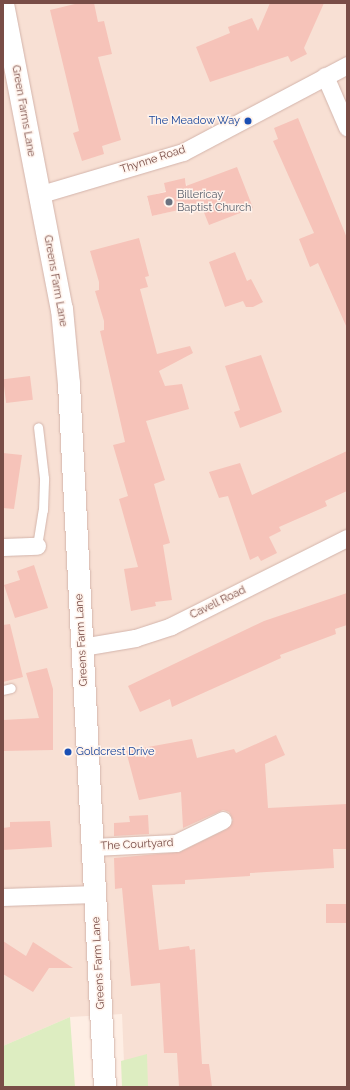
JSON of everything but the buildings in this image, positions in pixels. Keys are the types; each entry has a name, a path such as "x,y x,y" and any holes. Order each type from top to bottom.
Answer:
{"street":[{"name":"Green Farms Lane","path":"3,4 9,60 38,194"},
{"name":"Thynne Road","path":"38,194 183,152 347,65"},
{"path":"325,76 347,127"},
{"name":"Greens Farm Lane","path":"38,194 62,309 69,377 105,1087"},
{"name":"Cavell Road","path":"82,648 129,640 170,626 347,538"},
{"path":"3,547 37,546"},
{"name":"The Courtyard","path":"93,847 176,843 223,820"},
{"path":"3,897 95,894"}],"lane":[{"path":"37,546 43,510 44,478 38,427"}],"shaded area":[{"path":"3,3 347,3 347,1087 125,1087 122,1014 70,1017 3,1046","holes":["185,178 191,207 152,216 147,197 166,191"]}],"green space":[{"path":"70,1017 75,1087 3,1087 3,1046"},
{"path":"147,1054 148,1087 122,1087 121,1061"}],"place":[{"name":"The Meadow Way","path":"248,121"},
{"name":"Billericay Baptist Church","path":"169,202"},
{"name":"Goldcrest Drive","path":"68,752"}]}
